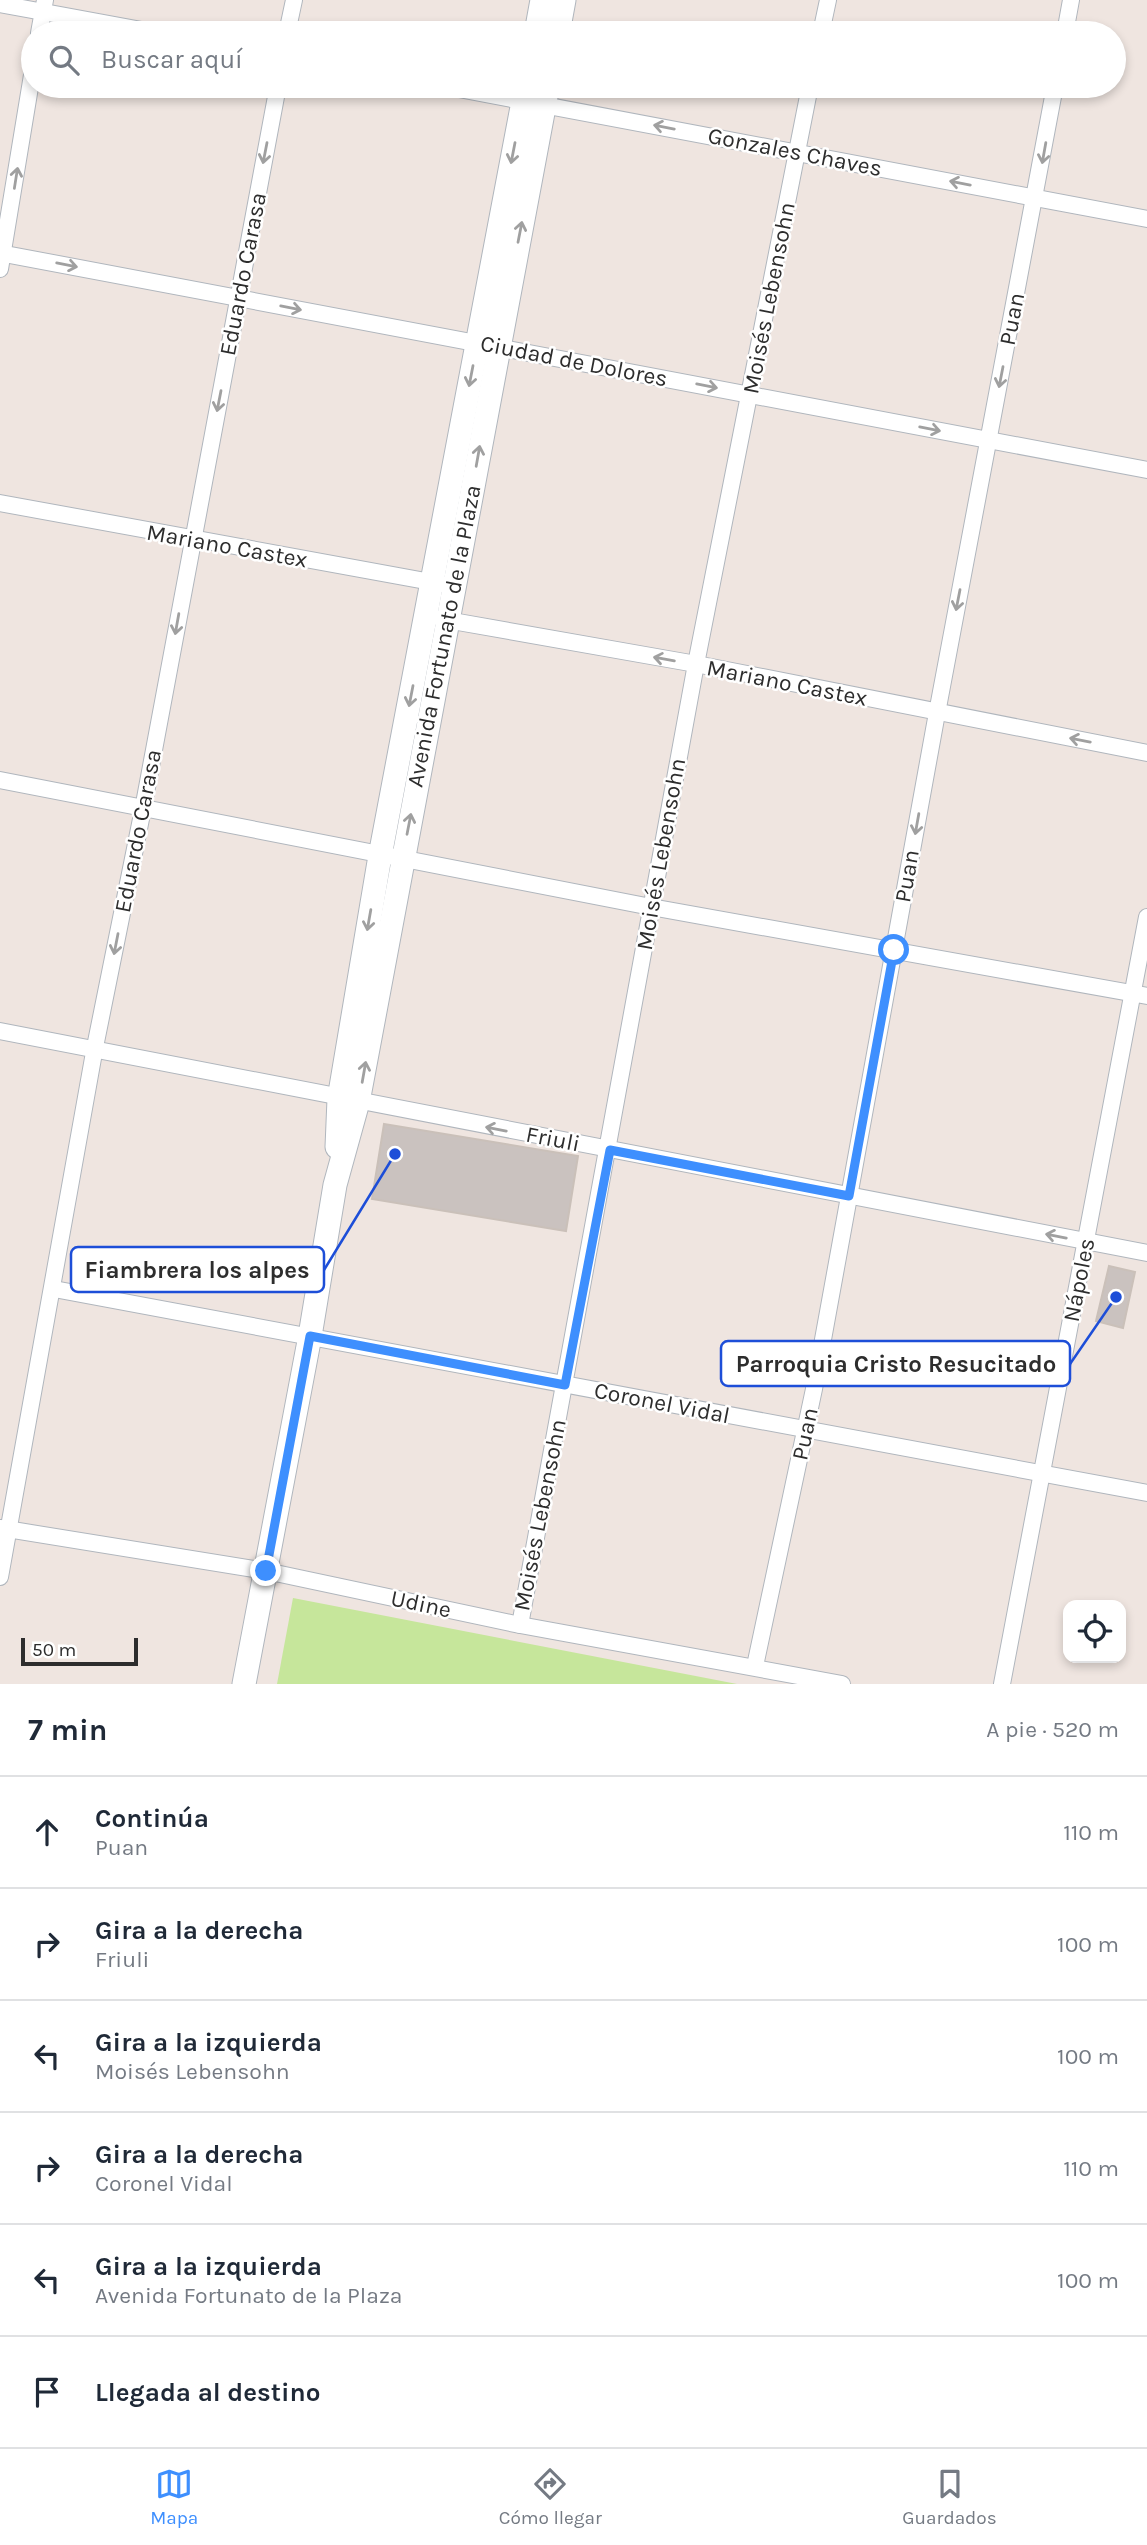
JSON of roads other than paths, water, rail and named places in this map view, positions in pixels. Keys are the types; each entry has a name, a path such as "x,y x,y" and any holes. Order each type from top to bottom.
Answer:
{"main road":[{"path":"538,21 542,0"},
{"path":"560,21 564,0"},
{"name":"Avenida Fortunato de la Plaza","path":"244,1684 310,1336 391,858 534,98"}],"street":[{"path":"290,21 294,0"},
{"path":"824,21 828,0"},
{"path":"1067,21 1070,0"},
{"path":"0,4 44,6 107,21"},
{"path":"1,259 28,98"},
{"name":"Eduardo Carasa","path":"0,1577 4,1529 54,1289 95,1047 143,809 276,98"},
{"name":"Gonzales Chaves","path":"553,98 797,152 1147,219"},
{"name":"Moisés Lebensohn","path":"520,1625 610,1150 696,664 808,98"},
{"name":"Puan","path":"755,1666 806,1430 1053,98"},
{"name":"Ciudad de Dolores","path":"1,259 238,298 1147,470"},
{"name":"Mariano Castex","path":"0,503 443,584"},
{"name":"Mariano Castex","path":"437,618 696,664 1147,752"},
{"path":"0,780 391,858 1140,995"},
{"name":"Nápoles","path":"1002,1684 1086,1242 1140,995 1147,917"},
{"name":"Friuli","path":"0,1031 95,1047 349,1101 1147,1254"},
{"name":"Coronel Vidal","path":"54,1289 1147,1493"},
{"name":"Udine","path":"4,1529 266,1571 520,1625 842,1684"}],"place":[{"name":"Fiambrera los alpes","path":"395,1154"},
{"name":"Parroquia Cristo Resucitado","path":"1116,1297"}]}
